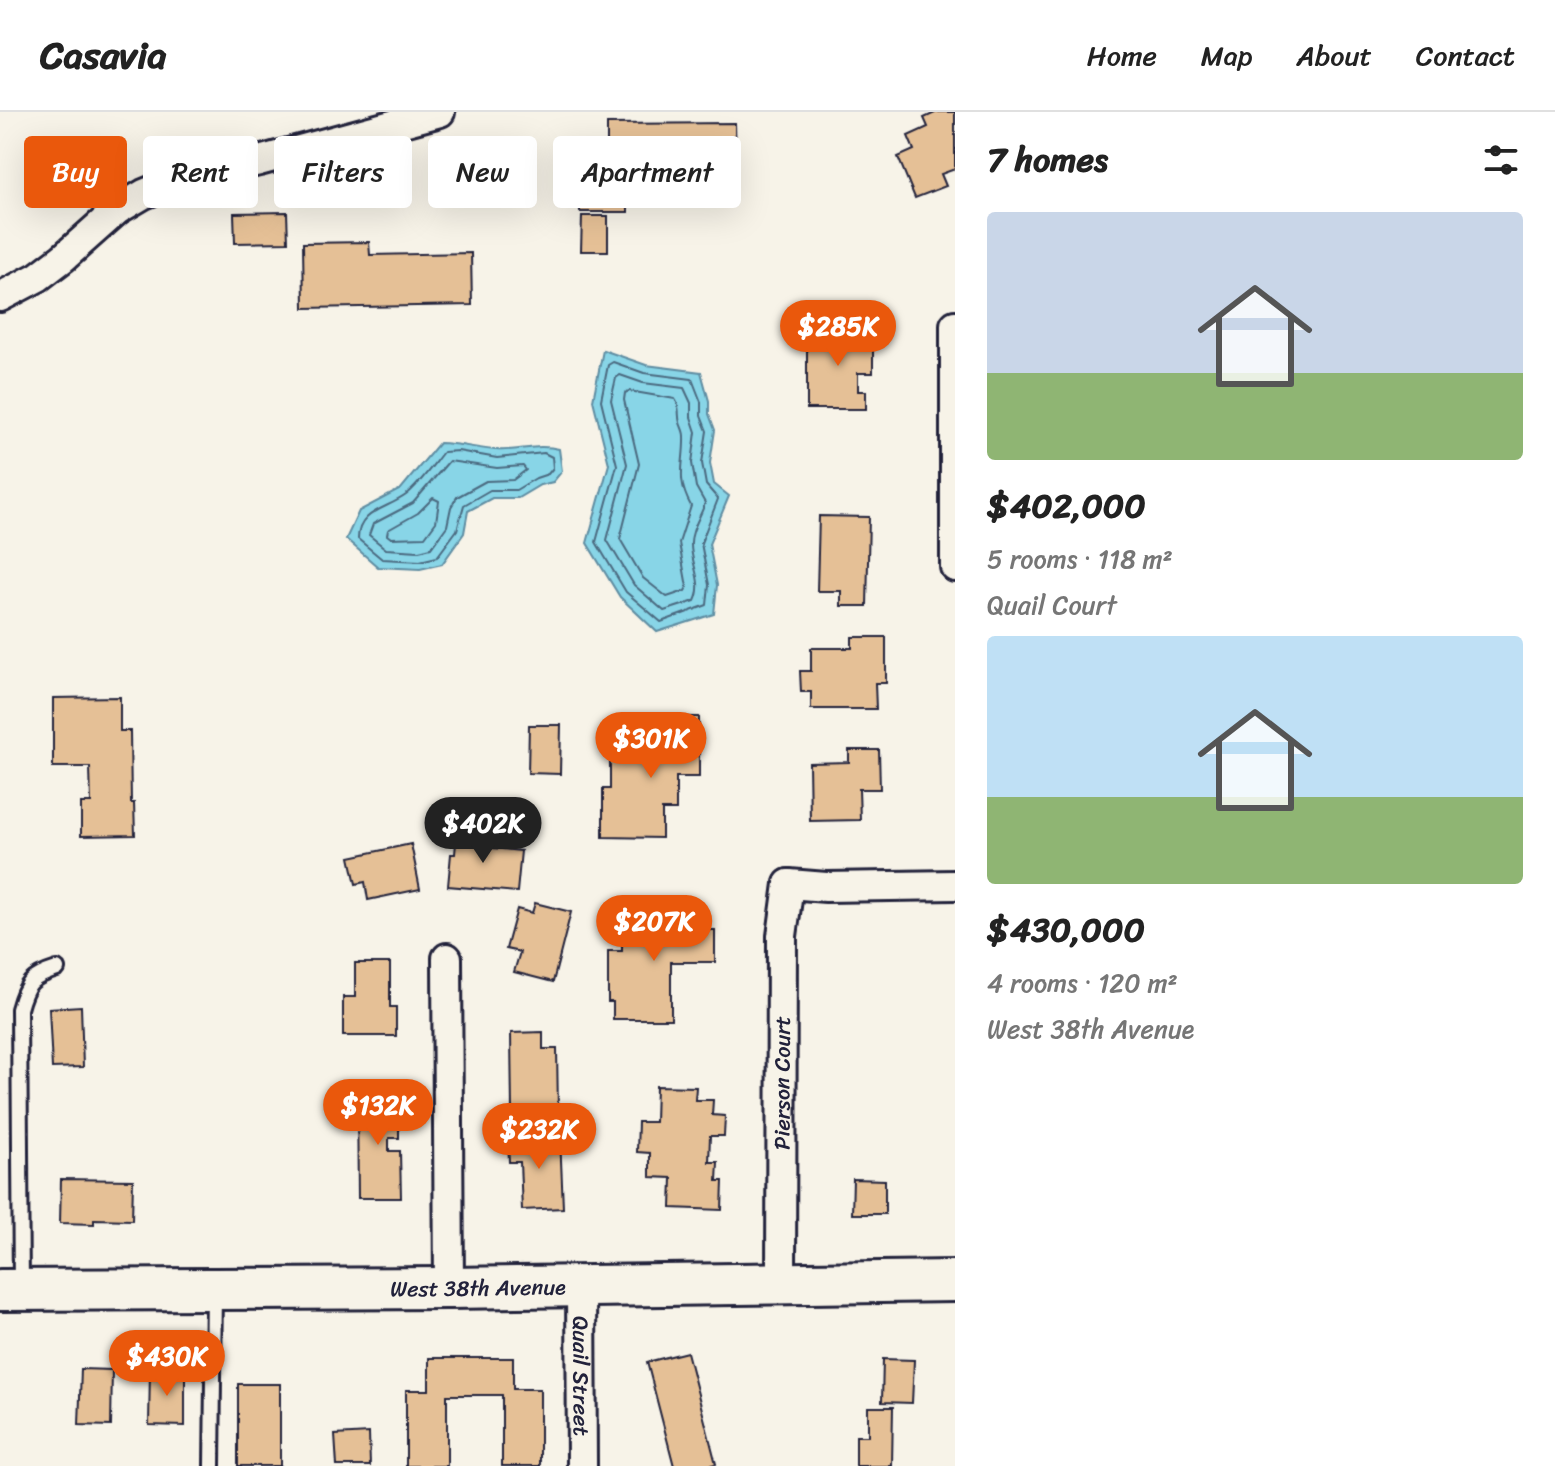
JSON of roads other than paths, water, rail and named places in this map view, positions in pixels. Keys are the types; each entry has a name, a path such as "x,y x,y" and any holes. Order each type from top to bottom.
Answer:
{"street":[{"path":"0,297 38,277 117,210 156,189 178,180 440,112"},
{"path":"955,325 955,567"},
{"name":"Pierson Court","path":"781,1283 782,878 826,887 955,885"},
{"path":"447,958 449,1288"},
{"name":"West 38th Avenue","path":"11,1289 449,1288 955,1281"},
{"name":"Quail Street","path":"581,1286 582,1466"}],"lane":[{"path":"11,1289 19,1009 24,991 35,976 57,969"},
{"path":"212,1466 214,1288"}],"water":[{"path":"603,350 646,365 701,372 715,430 710,463 714,484 729,496 709,544 717,585 714,614 657,632 620,597 587,543 609,464 593,400"},
{"path":"439,443 496,450 559,449 562,471 553,482 540,485 518,498 492,498 468,511 464,533 442,564 420,569 378,567 346,539 359,511 401,489"}]}
